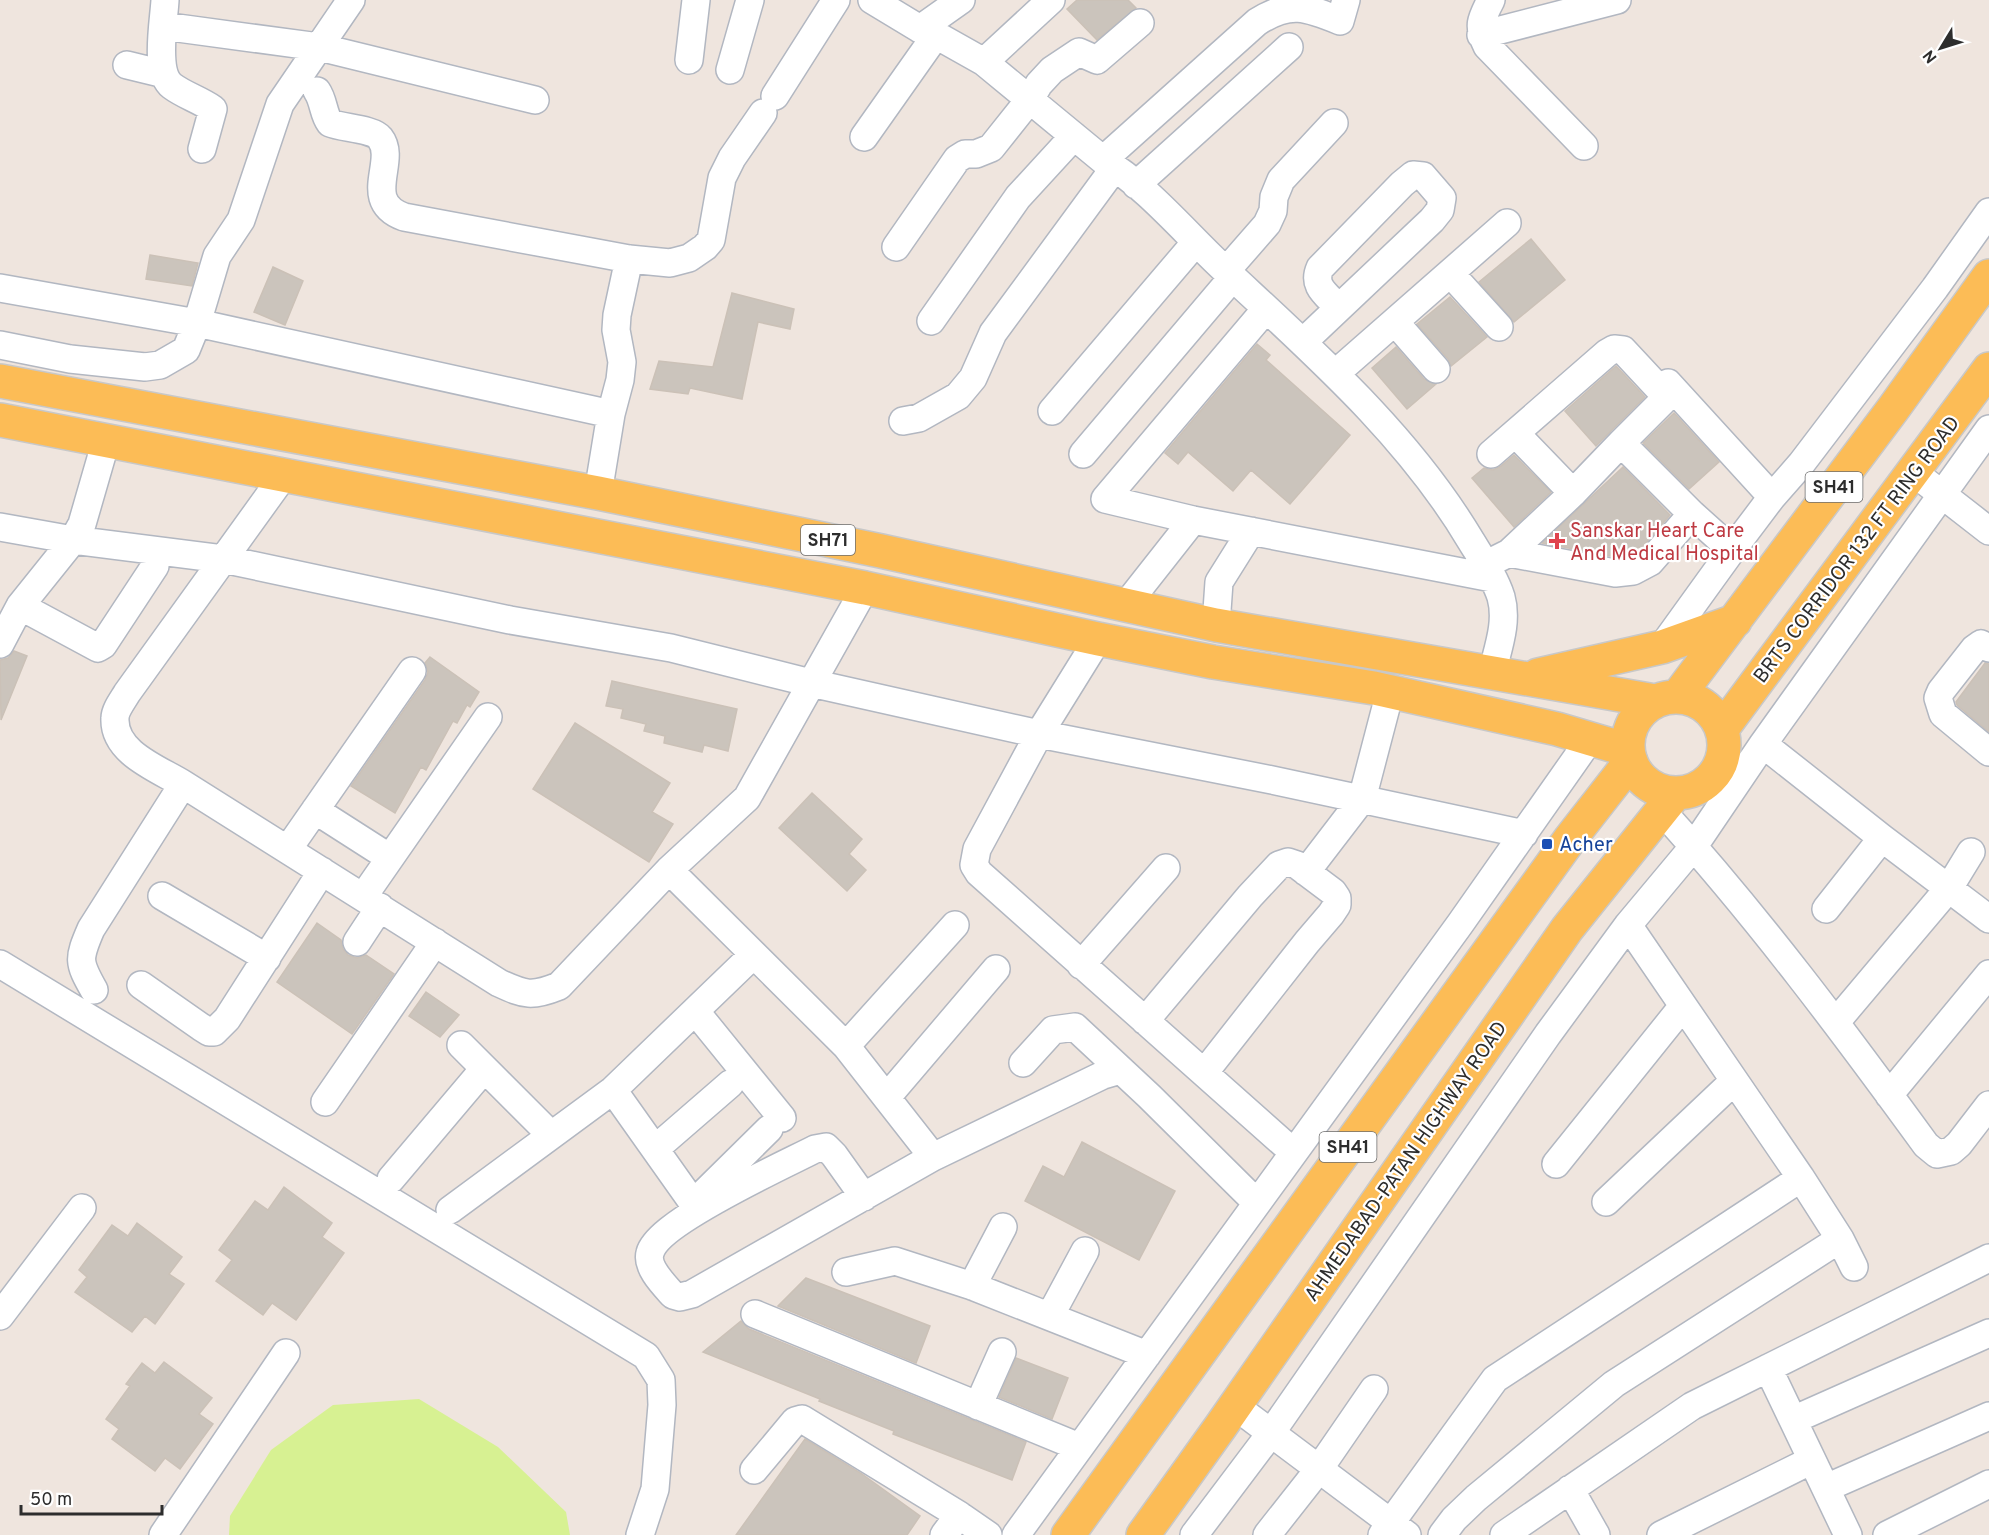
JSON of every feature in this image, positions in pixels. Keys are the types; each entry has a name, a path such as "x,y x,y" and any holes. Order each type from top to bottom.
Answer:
{"main road":[{"name":"SH41","path":"1068,1535 1630,755 1628,738 1637,716 1666,699 1735,621 1989,276"},
{"name":"BRTS CORRIDOR 132 FT RING ROAD","path":"1722,729 1989,369"},
{"name":"SH71","path":"0,381 598,493 881,551 1216,625 1507,676 1666,699"},
{"name":"SH71","path":"0,420 865,588 1213,662 1390,692 1557,729 1630,755"},
{"path":"1507,676 1662,648 1735,621"},
{"path":"1213,662 1216,625"},
{"path":"1630,755 1643,781 1664,792 1669,802 1698,789 1716,774 1725,752 1722,729 1717,718 1700,702 1666,699"},
{"name":"AHMEDABAD-PATAN HIGHWAY ROAD","path":"1143,1535 1567,929 1669,802"}],"street":[{"path":"165,0 161,59 164,74 170,84 213,109 202,149"},
{"path":"0,345 69,359 145,367 160,365 186,350 197,323 217,256 241,220 280,104 351,0"},
{"path":"689,60 696,0"},
{"path":"730,70 750,0"},
{"path":"317,91 330,123 374,134 380,138 385,148 382,197 386,207 393,213 404,217 629,259 682,261 705,247 711,240 715,230 722,178 732,158 836,0"},
{"path":"872,0 984,62 1136,185 1336,373 1424,472 1449,504 1488,571 1501,595 1505,616 1507,676"},
{"path":"864,137 928,32 961,0"},
{"path":"984,62 1051,0"},
{"path":"903,421 919,418 958,396 972,378 993,333 1109,163 1257,22 1273,12 1290,7 1310,9 1340,21 1346,0"},
{"path":"1491,0 1480,24 1481,35 1497,58 1584,146"},
{"path":"1481,35 1617,0"},
{"path":"896,247 957,159 965,154 975,154 991,148 1039,84 1062,62 1079,52 1097,60 1140,23"},
{"path":"163,27 319,47 535,100"},
{"path":"1136,185 1289,47"},
{"path":"127,65 164,74"},
{"path":"1083,454 1230,274 1267,225 1281,180 1334,123"},
{"path":"931,321 1018,197 1074,136"},
{"path":"1303,342 1440,210 1442,198 1423,176 1413,175 1402,184 1320,268 1316,277 1318,285 1338,307"},
{"path":"1662,648 1732,550 1921,307 1989,212"},
{"path":"1336,373 1507,223"},
{"path":"1052,411 1196,242"},
{"path":"598,493 611,414 620,380 622,362 616,330 616,315 629,259"},
{"path":"1450,273 1499,327"},
{"path":"0,288 197,323 611,414"},
{"path":"1266,309 1105,499 1251,531 1488,571"},
{"path":"1395,322 1436,369"},
{"path":"1488,571 1573,493 1663,401 1664,393 1623,350 1614,349 1491,454"},
{"path":"1668,383 1772,497"},
{"path":"1195,1535 1271,1433 1462,1156 1628,926 1694,846 1763,744 1989,429"},
{"path":"1516,434 1573,493"},
{"path":"0,644 20,606 74,540 82,524 106,441"},
{"path":"1621,443 1692,514 1732,550"},
{"path":"1913,472 1989,531"},
{"path":"284,475 127,693 114,716 117,732 126,747 138,758 183,783 499,983 522,994 542,993 559,986 669,870 747,798 865,588"},
{"path":"1509,553 1615,573 1633,571 1650,562 1692,514"},
{"path":"1126,605 1193,520"},
{"path":"0,527 74,540 223,559 510,621 671,648 811,683 1039,734 1524,834"},
{"path":"1216,625 1219,582 1251,531"},
{"path":"20,606 98,648 103,645 155,566"},
{"path":"1098,639 1039,734 977,849 974,865 979,873 1293,1152"},
{"path":"1989,648 1981,644 1974,649 1938,698 1943,714 1989,752"},
{"path":"288,849 412,671"},
{"path":"1306,872 1362,799 1390,692"},
{"path":"357,942 390,858 489,717"},
{"path":"1016,1535 1524,834 1590,739"},
{"path":"1763,744 1989,919"},
{"path":"94,990 81,968 84,946 91,929 183,783"},
{"path":"1669,802 1694,846 1836,1022 1926,1145 1938,1154 1951,1151 1989,1105"},
{"path":"315,810 390,858"},
{"path":"1826,909 1882,838"},
{"path":"1836,1022 1949,888 1971,852"},
{"path":"1145,1021 1279,865 1288,862 1333,892 1337,898 1337,905 1204,1073"},
{"path":"1081,964 1166,868"},
{"path":"669,870 846,1046 933,1157"},
{"path":"141,985 201,1027 214,1032 227,1019 322,871"},
{"path":"162,896 267,958"},
{"path":"846,1046 955,925"},
{"path":"1628,926 1801,1178 1840,1239 1854,1267"},
{"path":"325,1102 435,942"},
{"path":"450,1210 613,1090 753,955"},
{"path":"0,964 646,1356 661,1380 662,1405 654,1490 640,1535"},
{"path":"887,1098 996,969"},
{"path":"1889,1095 1989,974"},
{"path":"1556,1164 1683,1006"},
{"path":"696,1012 776,1123 696,1206 653,1245 649,1255 652,1268 673,1295 680,1297 692,1294 933,1157 1103,1075 1120,1070"},
{"path":"1023,1063 1053,1030 1075,1027 1149,1096 1257,1203"},
{"path":"461,1046 551,1135"},
{"path":"391,1179 484,1069"},
{"path":"1606,1202 1734,1081"},
{"path":"655,1149 730,1084"},
{"path":"613,1090 696,1206"},
{"path":"696,1206 815,1149 826,1147 864,1197"},
{"path":"1235,1406 1319,1469 1393,1531 1496,1379 1801,1178"},
{"path":"0,1316 82,1208"},
{"path":"972,1286 1003,1227"},
{"path":"1442,1535 1454,1519 1476,1498 1614,1384 1840,1239"},
{"path":"1050,1316 1085,1251"},
{"path":"1515,1532 1570,1489 1692,1406 1989,1258"},
{"path":"846,1272 895,1261 972,1286 1147,1354"},
{"path":"755,1314 1080,1448"},
{"path":"1793,1420 1989,1333"},
{"path":"978,1406 1002,1352"},
{"path":"163,1535 286,1353"},
{"path":"1768,1368 1826,1488 1844,1534"},
{"path":"1267,1535 1319,1469 1374,1389"},
{"path":"1826,1488 1989,1416"},
{"path":"754,1470 795,1420 802,1419 951,1525 988,1535"},
{"path":"1661,1535 1812,1460"},
{"path":"1887,1535 1989,1484"},
{"path":"1570,1489 1596,1535"}],"green space":[{"path":"419,1399 498,1447 566,1512 570,1535 229,1535 230,1516 271,1450 333,1405"}],"building":[{"path":"1077,0 1128,0 1136,8 1097,40 1067,9"},
{"path":"1531,239 1565,280 1514,322 1479,282"},
{"path":"150,255 198,263 192,286 146,279"},
{"path":"273,267 303,281 285,325 254,312"},
{"path":"732,293 794,309 790,329 758,322 742,399 690,388 688,394 650,389 659,361 713,367"},
{"path":"1450,297 1487,337 1451,366 1448,359 1417,324"},
{"path":"1257,344 1270,355 1266,360 1350,435 1290,504 1251,470 1233,491 1188,452 1178,464 1165,453"},
{"path":"1396,347 1424,379 1436,384 1407,409 1372,368"},
{"path":"1616,366 1645,397 1596,446 1565,411"},
{"path":"1674,413 1719,462 1689,489 1643,443"},
{"path":"1514,455 1551,492 1514,527 1472,478 1484,468 1493,470 1501,466"},
{"path":"1623,467 1670,515 1641,549 1639,547 1624,556 1616,557 1542,543"},
{"path":"14,651 27,656 1,720 0,660 8,658"},
{"path":"430,657 479,692 470,707 467,705 457,723 453,721 426,770 421,767 395,813 351,786 425,680 428,672 425,663"},
{"path":"1985,663 1989,664 1989,732 1956,702"},
{"path":"612,681 737,709 728,751 704,745 702,752 664,743 665,736 644,731 646,724 621,718 623,709 606,706"},
{"path":"575,723 670,783 652,812 673,824 649,862 533,789"},
{"path":"812,793 862,839 849,854 866,870 847,891 779,828"},
{"path":"317,923 341,940 343,949 348,955 357,958 366,955 394,974 352,1034 277,982"},
{"path":"426,992 459,1015 440,1037 409,1016"},
{"path":"1082,1142 1175,1191 1139,1260 1025,1201 1043,1166 1064,1177"},
{"path":"284,1187 332,1223 322,1237 344,1253 296,1320 272,1303 263,1315 216,1281 232,1260 219,1250 255,1201 268,1210"},
{"path":"137,1223 182,1257 169,1274 184,1284 155,1324 145,1316 132,1332 75,1292 87,1277 79,1270 112,1225 128,1236"},
{"path":"806,1278 930,1326 916,1363 778,1306"},
{"path":"741,1321 749,1329 1026,1442 1012,1480 893,1434 894,1431 819,1401 820,1399 703,1352"},
{"path":"1016,1358 1068,1378 1052,1419 999,1397"},
{"path":"164,1362 212,1398 199,1414 213,1424 180,1469 165,1458 155,1471 112,1439 119,1429 106,1419 130,1386 126,1384 142,1363 155,1373"},
{"path":"805,1439 862,1474 920,1516 907,1535 736,1535"}],"place":[{"name":"Sanskar Heart Care And Medical Hospital","path":"1557,541"},
{"name":"Acher","path":"1547,844"}]}
